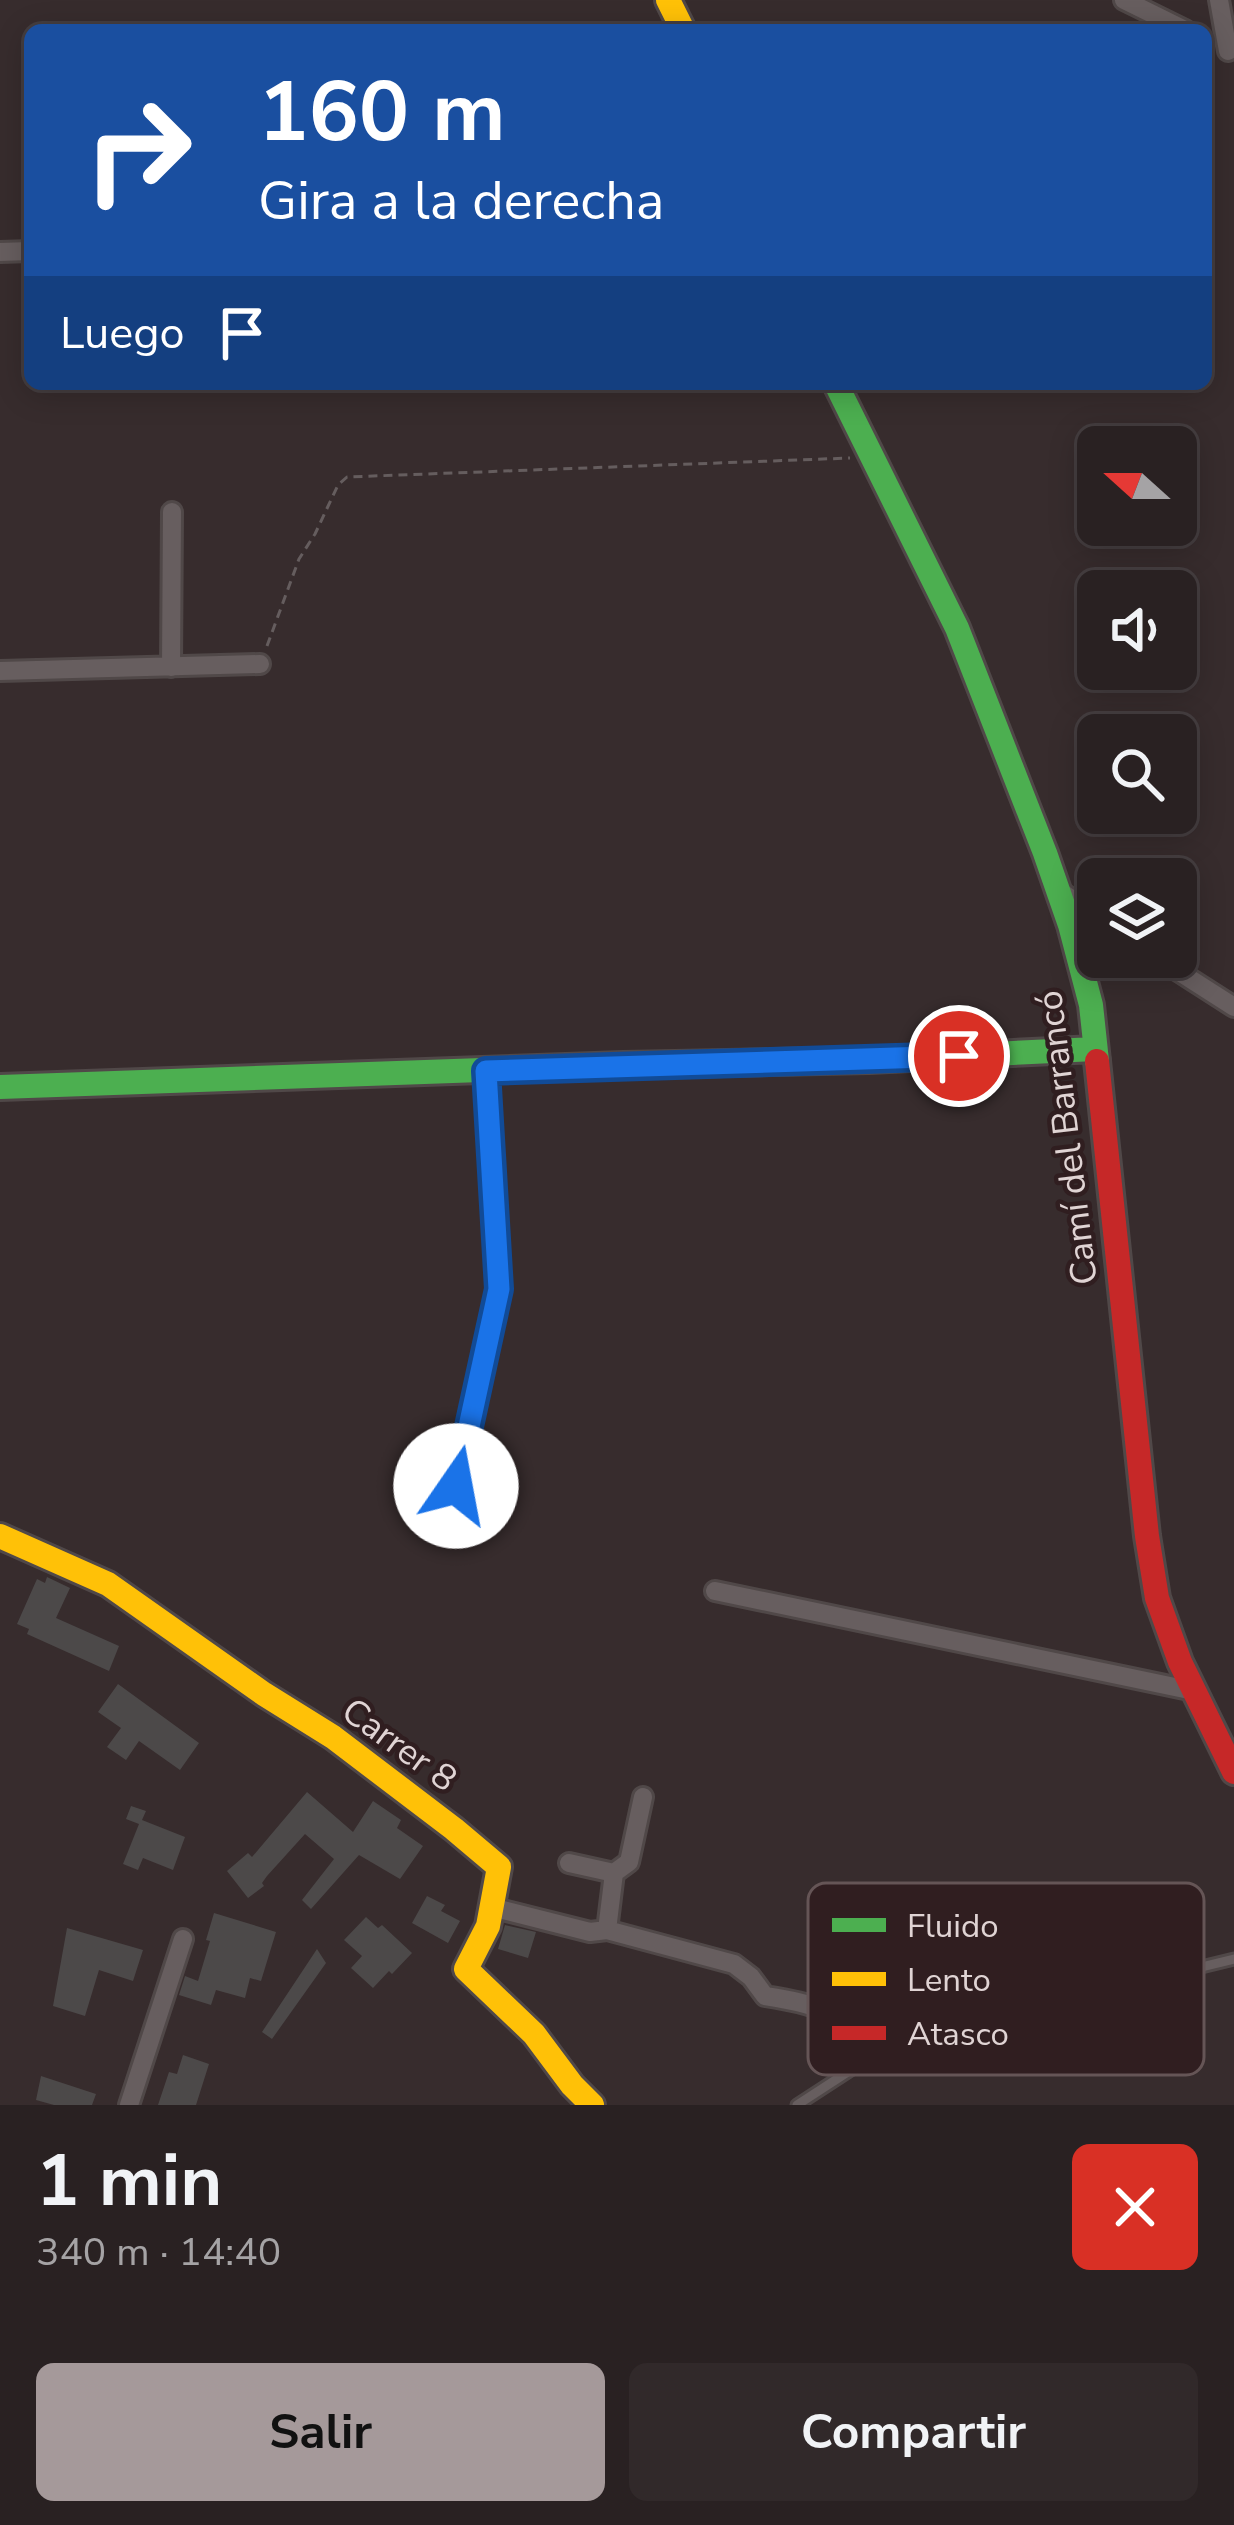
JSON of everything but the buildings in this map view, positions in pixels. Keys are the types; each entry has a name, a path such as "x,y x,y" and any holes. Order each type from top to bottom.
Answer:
{"street":[{"path":"1124,0 1173,24"},
{"path":"1219,0 1231,52"},
{"name":"Camí del Barrancó","path":"839,390 957,628 1058,890 1090,1005 1157,1598 1180,1662 1234,1772"},
{"path":"171,667 172,512"},
{"path":"0,671 260,664"},
{"path":"1058,890 1077,903"},
{"path":"1189,978 1234,1007"},
{"path":"0,1087 1095,1049"},
{"path":"456,1486 499,1289 486,1071"},
{"name":"Carrer 8","path":"0,1536 108,1584 333,1737 499,1867 488,1926 466,1969 534,2034 592,2105"},
{"path":"716,1591 1194,1691"},
{"path":"607,1930 614,1874 629,1862 643,1796"},
{"path":"568,1863 614,1874"},
{"path":"491,1907 590,1932 607,1930 734,1964 765,1996 808,2004"},
{"path":"129,2105 183,1939"}],"lane":[{"path":"1204,1966 1234,1959"},
{"path":"797,2105 843,2075"}],"path":[{"path":"260,664 298,559 346,476 872,457"}],"traffic: fast":[{"path":"839,390 957,628 1045,853 1091,1005 1097,1061"},
{"path":"0,1087 1095,1049"}],"traffic: slow":[{"path":"668,0 680,24"},
{"path":"0,1536 108,1584 333,1737 499,1867 488,1926 466,1969 534,2034 592,2105"}],"traffic: jam":[{"path":"1097,1061 1157,1598 1180,1662 1234,1772"}],"route":[{"path":"456,1486 499,1289 486,1071 959,1056"}]}
